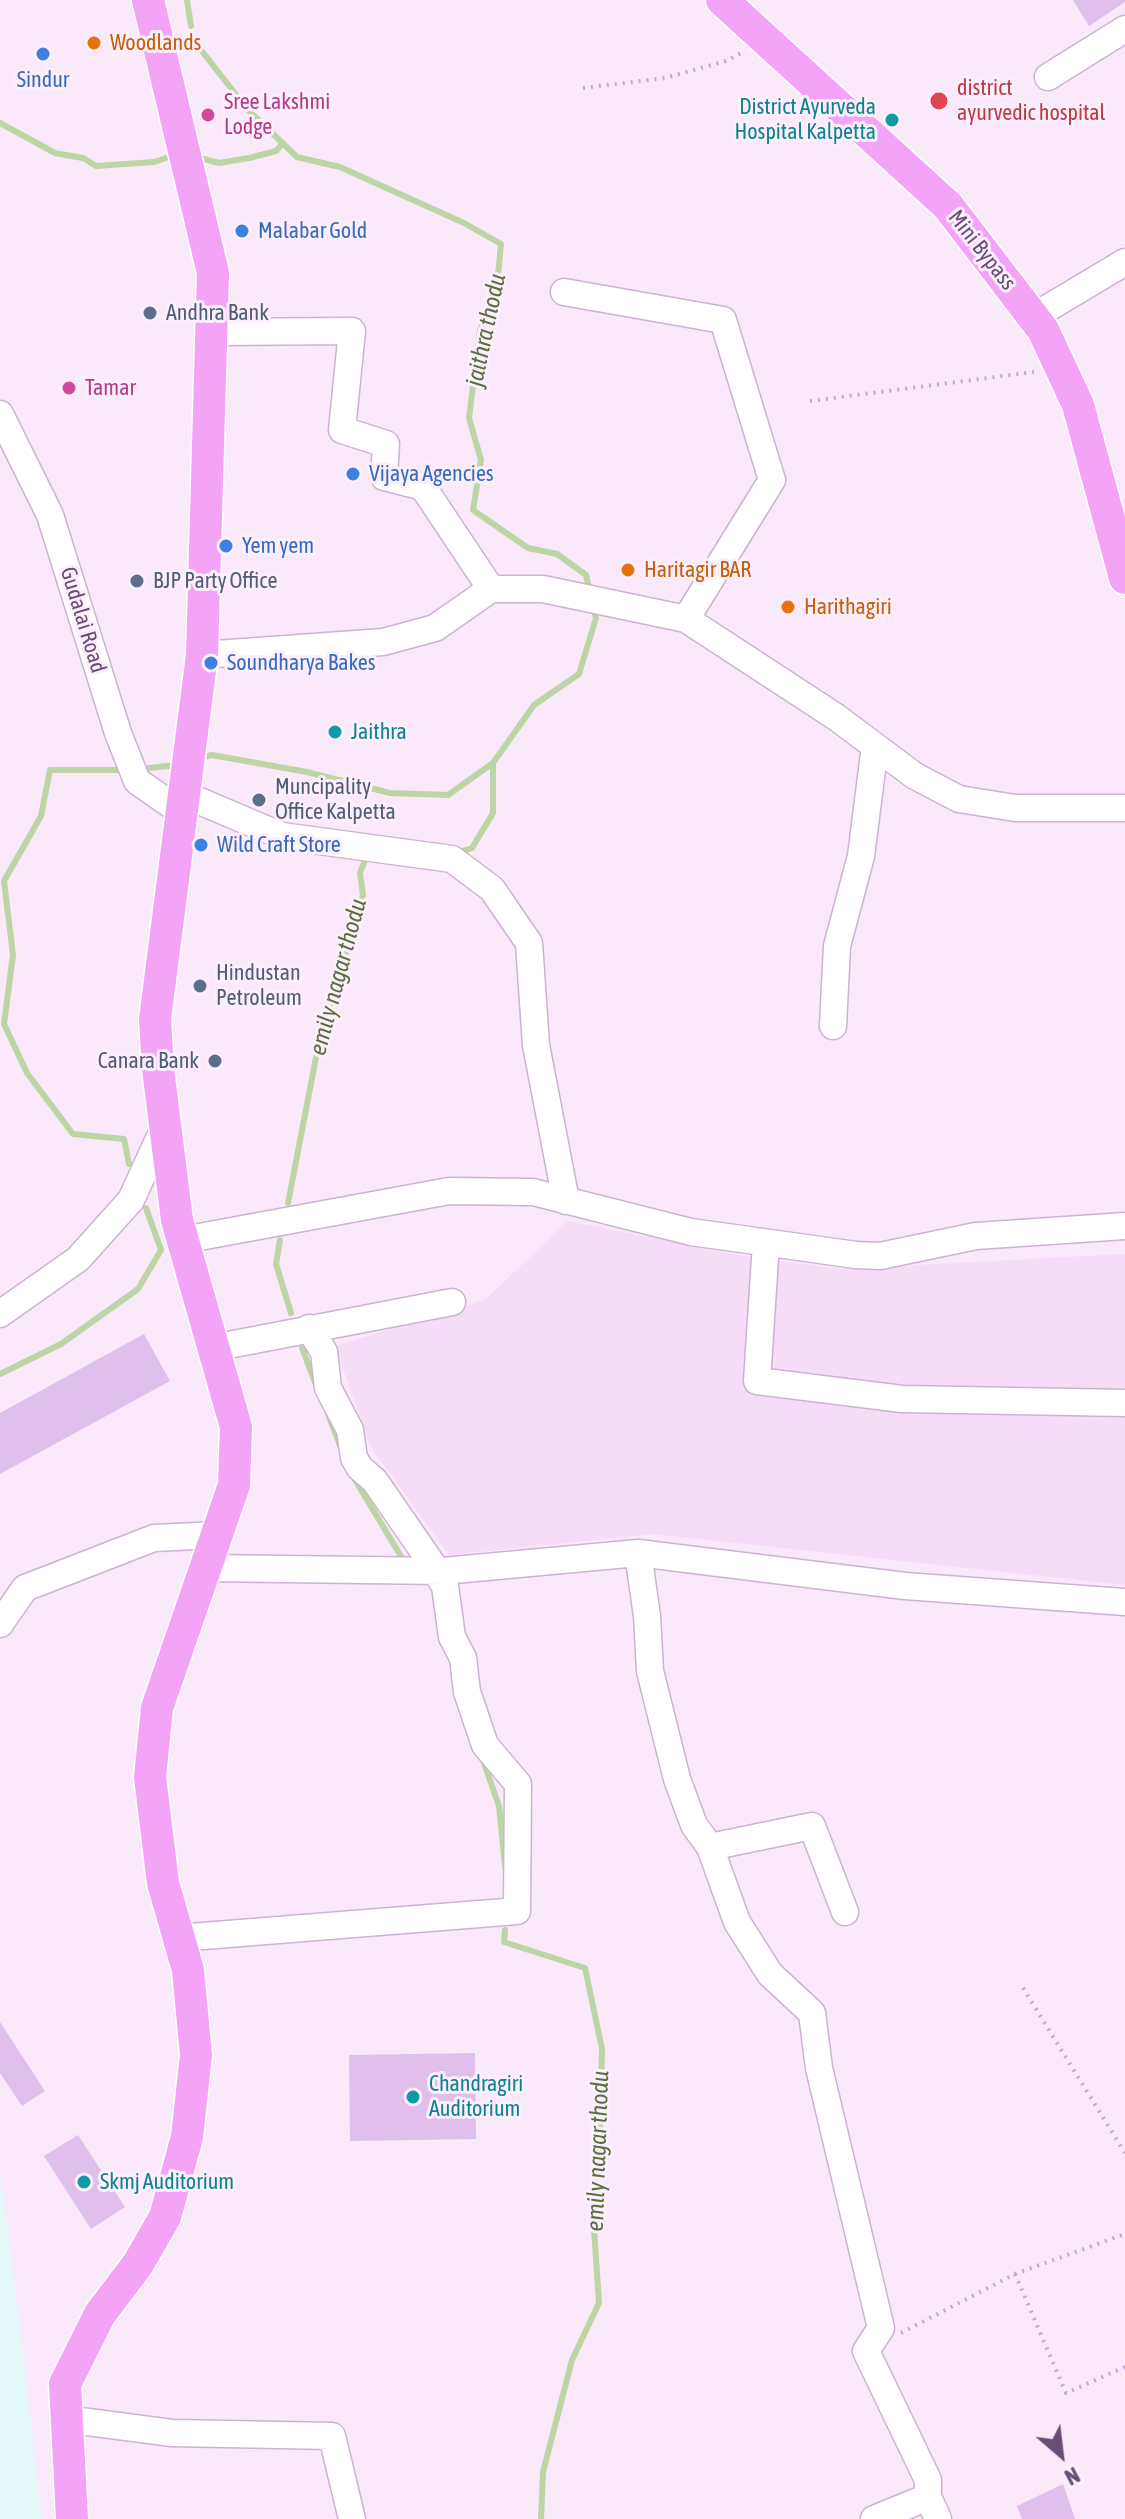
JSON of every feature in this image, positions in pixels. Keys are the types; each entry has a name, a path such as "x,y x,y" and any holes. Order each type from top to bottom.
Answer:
{"main road":[{"path":"72,2519 65,2384 100,2314 138,2264 165,2217 187,2137 196,2055 188,1970 163,1883 150,1777 157,1708 234,1485 236,1427 183,1240 163,1130 155,1019 202,655 213,273 148,0"},
{"name":"Mini Bypass","path":"722,0 948,206 1033,317 1078,405 1125,578"}],"street":[{"path":"1048,77 1125,29"},
{"path":"1033,317 1125,262"},
{"path":"564,292 723,320 772,480 686,619"},
{"path":"211,332 352,331 342,430 386,444 384,477 423,487 491,589"},
{"name":"Gudalai Road","path":"0,414 50,515 118,733 137,781 184,782 282,836 452,859 492,889 529,943 536,1045 566,1201"},
{"path":"202,655 383,642 435,628 491,589 543,589 686,619 915,776 959,799 1015,808 1125,808"},
{"path":"833,1026 837,946 861,856 875,746"},
{"path":"0,1314 78,1259 131,1200 163,1130"},
{"path":"183,1240 449,1191 533,1192 691,1232 880,1256 976,1236 1125,1226"},
{"path":"766,1243 757,1381 902,1399 1125,1403"},
{"path":"213,1348 452,1302"},
{"path":"178,1938 517,1911 518,1784 485,1745 467,1692 463,1658 452,1637 445,1586 375,1481 354,1458 350,1430 328,1388 324,1352 309,1328"},
{"path":"0,1624 11,1603 25,1588 154,1538 217,1535"},
{"path":"638,1553 647,1616 650,1671 677,1779 694,1825 710,1847 737,1922 770,1974 812,2013 819,2068 881,2328 866,2351 928,2480 933,2508 874,2519"},
{"path":"205,1568 436,1571 638,1553 905,1586 1125,1602"},
{"path":"710,1847 812,1826 845,1912"},
{"path":"65,2419 172,2433 332,2436 352,2519"}],"path":[{"path":"583,88 665,78 726,61 764,40"},
{"path":"810,401 1016,376 1060,367"},
{"path":"1023,1988 1125,2153"},
{"path":"866,2351 1015,2274 1125,2231"},
{"path":"1015,2274 1066,2393 1125,2367"}],"shaded area":[{"path":"568,1221 744,1256 842,1269 1125,1254 1125,1585 653,1534 449,1555 371,1447 335,1346 486,1299"},
{"path":"0,2175 8,2226 42,2519 0,2519"}],"building":[{"path":"1073,0 1125,0 1125,2 1089,26"},
{"path":"144,1334 170,1381 0,1474 0,1413"},
{"path":"0,2022 45,2091 22,2106 0,2073"},
{"name":"Chandragiri Auditorium","path":"475,2053 476,2139 350,2141 349,2055"},
{"name":"Skmj Auditorium","path":"78,2135 125,2207 91,2229 44,2156"},
{"path":"1063,2484 1075,2519 1022,2519 1017,2506"}],"waterway":[{"path":"187,0 191,26"},
{"name":"jaithra thodu","path":"194,41 248,110 297,157 340,167 464,223 501,244 497,286 480,330 469,418 481,460 473,510 528,548 557,554 586,575 590,592"},
{"path":"0,123 55,153 83,158 96,166 154,162 172,156"},
{"path":"204,159 219,163 249,158 276,151 283,143"},
{"path":"199,758 212,755 307,772 390,793 448,795 493,763 534,705 579,674 596,618 593,607"},
{"name":"emily nagar thodu","path":"456,853 472,848 493,813 493,763"},
{"path":"140,769 177,765"},
{"path":"125,770 50,770 41,816 4,881 13,955 4,1024 27,1073 73,1134 124,1139 129,1164"},
{"name":"emily nagar thodu","path":"288,1203 319,1042 363,895 360,873 367,855"},
{"path":"0,1374 61,1344 138,1289 161,1250 146,1208"},
{"name":"emily nagar thodu","path":"280,1240 276,1264 291,1313"},
{"name":"emily nagar thodu","path":"302,1348 316,1385"},
{"name":"emily nagar thodu","path":"328,1414 341,1448"},
{"name":"emily nagar thodu","path":"351,1473 405,1563"},
{"name":"emily nagar thodu","path":"483,1760 499,1806 505,1866"},
{"name":"emily nagar thodu","path":"505,1930 504,1942 585,1968 602,2049 600,2133 592,2200 599,2303 572,2360 543,2472 541,2519"}],"place":[{"name":"Woodlands","path":"94,43"},
{"name":"Sindur","path":"43,54"},
{"name":"district ayurvedic hospital","path":"939,101"},
{"name":"Sree Lakshmi Lodge","path":"208,115"},
{"name":"District Ayurveda Hospital Kalpetta","path":"892,120"},
{"name":"Malabar Gold","path":"242,231"},
{"name":"Andhra Bank","path":"150,313"},
{"name":"Tamar","path":"69,388"},
{"name":"Vijaya Agencies","path":"353,474"},
{"name":"Yem yem","path":"226,546"},
{"name":"Haritagir BAR","path":"628,570"},
{"name":"BJP Party Office","path":"137,581"},
{"name":"Harithagiri","path":"788,607"},
{"name":"Soundharya Bakes","path":"211,663"},
{"name":"Jaithra","path":"335,732"},
{"name":"Muncipality Office Kalpetta","path":"259,800"},
{"name":"Wild Craft Store","path":"201,845"},
{"name":"Hindustan Petroleum","path":"200,986"},
{"name":"Canara Bank","path":"215,1061"},
{"name":"Chandragiri Auditorium","path":"413,2097"},
{"name":"Skmj Auditorium","path":"84,2182"}]}
